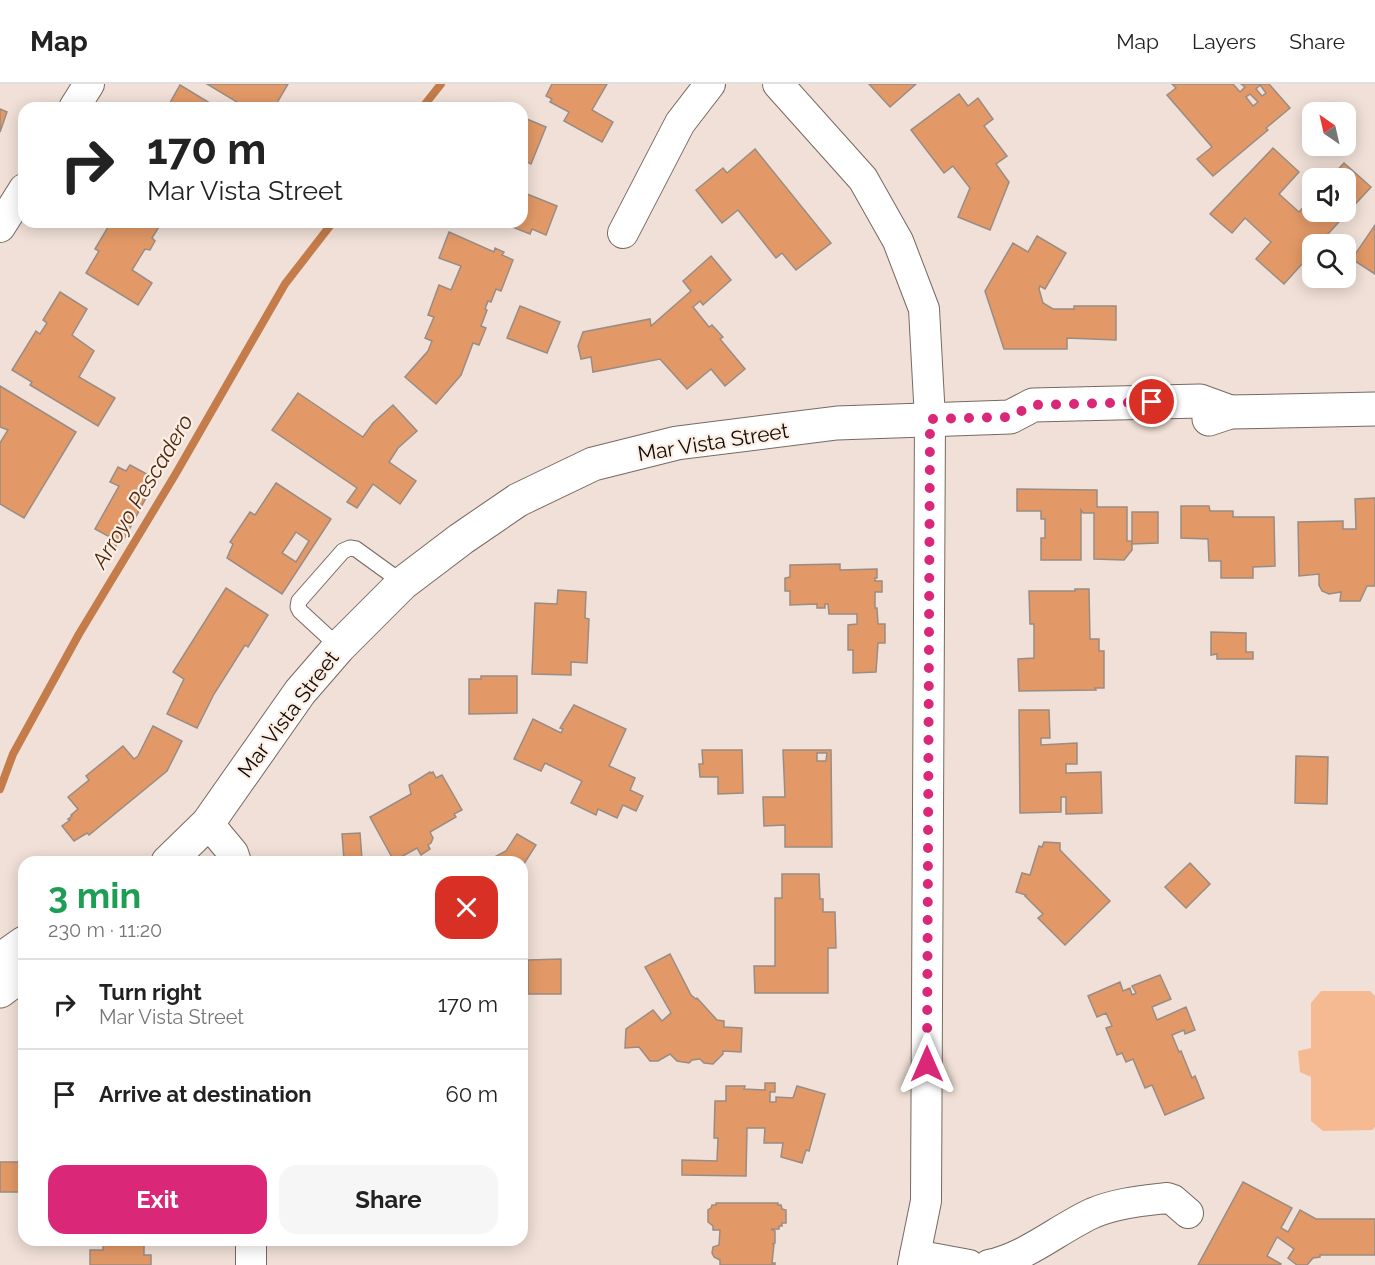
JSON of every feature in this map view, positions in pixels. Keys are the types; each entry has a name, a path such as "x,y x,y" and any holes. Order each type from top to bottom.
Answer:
{"street":[{"path":"78,102 89,84"},
{"path":"623,233 680,123 710,84"},
{"path":"778,84 863,179 898,241 924,309 930,419 926,1200 914,1260 969,1265"},
{"path":"0,227 18,198"},
{"name":"Mar Vista Street","path":"174,856 207,823 300,692 339,647 403,583 460,538 518,500 593,464 677,443 837,423 1010,417 1033,405 1200,401 1230,412 1375,409"},
{"path":"207,823 234,856"},
{"name":"Mar Vista Street","path":"153,856 207,823"},
{"path":"0,960 18,947"},
{"path":"0,991 18,978"},
{"path":"989,1265 1005,1262 1080,1219 1109,1206 1167,1198 1173,1200 1188,1213"},
{"path":"251,1246 251,1265"}],"lane":[{"path":"339,647 298,607 299,602 343,551 350,548 356,549 403,583"}],"shaded area":[{"path":"1321,991 1370,991 1375,996 1375,1127 1372,1130 1323,1131 1311,1121 1311,1077 1300,1072 1298,1051 1311,1048 1311,1003"}],"building":[{"path":"207,84 288,84 278,102 237,102"},
{"path":"552,84 607,84 592,110 613,122 602,142 564,121 569,112 550,102 552,99 546,96"},
{"path":"869,84 916,84 890,107"},
{"path":"1172,84 1233,84 1240,92 1245,87 1241,84 1269,84 1290,108 1266,128 1268,130 1213,176 1197,159 1212,147 1167,95 1176,88","holes":["1260,85 1266,93 1262,96 1256,89","1250,94 1258,102 1253,106 1246,97"]},
{"path":"180,85 208,102 170,102"},
{"path":"959,94 968,106 978,98 993,119 984,126 1007,156 996,164 1009,182 990,230 958,217 970,188 953,166 944,173 911,130"},
{"path":"0,109 7,112 0,132"},
{"path":"528,120 546,127 531,164 528,162"},
{"path":"1273,148 1299,172 1279,194 1299,212 1302,209 1302,222 1339,222 1328,234 1302,234 1302,264 1284,284 1256,259 1271,242 1245,218 1232,233 1210,214"},
{"path":"755,149 831,243 796,270 782,253 776,258 738,210 722,223 696,190 723,168 727,173"},
{"path":"1344,163 1350,168 1339,168"},
{"path":"1356,174 1371,187 1356,203"},
{"path":"528,194 557,206 546,235 532,229 530,234 515,228 528,228"},
{"path":"1375,225 1375,274 1356,262 1356,253"},
{"path":"107,228 158,228 152,238 155,241 150,250 145,249 132,270 152,283 138,305 86,273 99,251 95,249"},
{"path":"449,232 494,252 495,248 504,252 502,255 513,260 501,291 496,289 491,302 488,301 481,326 486,328 479,345 473,343 461,375 436,404 405,377 428,351 432,341 425,338 434,317 428,315 439,285 451,290 461,266 439,258"},
{"path":"1037,236 1066,253 1045,289 1040,286 1043,303 1053,309 1074,309 1074,306 1116,306 1116,340 1067,338 1067,349 1004,349 985,291 1013,243 1028,252"},
{"path":"711,256 731,280 703,305 700,301 693,307 709,327 712,325 723,337 720,339 745,369 725,386 711,369 687,389 660,359 593,372 591,357 581,359 578,346 583,332 650,319 651,326 691,291 683,281"},
{"path":"60,292 87,309 72,335 94,351 79,377 115,398 98,426 30,385 32,382 12,370 36,331 40,334 47,323 43,320"},
{"path":"520,306 560,322 547,353 507,338"},
{"path":"0,386 76,432 24,518 0,504 0,443 8,430 0,427"},
{"path":"298,393 363,437 373,423 393,405 417,431 398,448 389,462 416,481 400,504 373,484 357,508 347,502 357,488 272,430"},
{"path":"130,465 156,479 122,543 118,541 115,548 107,544 110,537 95,529 119,486 110,482 118,467 126,471"},
{"path":"276,483 331,519 282,594 227,558 233,544 230,542 250,512 255,515","holes":["296,532 309,541 296,562 282,553"]},
{"path":"1017,489 1097,490 1097,507 1127,507 1127,541 1132,541 1132,550 1124,560 1094,559 1094,513 1083,513 1081,510 1081,560 1041,560 1041,538 1045,538 1045,519 1041,519 1041,511 1017,511"},
{"path":"1375,498 1375,586 1367,586 1360,601 1340,601 1341,592 1329,594 1322,591 1319,585 1319,574 1299,576 1298,522 1343,521 1343,529 1356,529 1355,499"},
{"path":"1181,506 1209,506 1210,511 1233,511 1233,517 1274,517 1275,566 1253,567 1253,578 1221,578 1221,561 1209,561 1208,539 1181,538"},
{"path":"1132,512 1158,512 1158,543 1132,544"},
{"path":"840,564 840,570 877,569 875,581 882,581 882,592 875,592 875,608 877,608 878,624 885,624 885,643 878,643 876,672 853,673 853,650 848,650 848,625 857,624 857,614 829,614 828,604 825,604 825,608 817,608 817,604 790,605 790,591 785,591 785,578 790,577 790,565"},
{"path":"226,588 268,615 248,647 245,645 214,694 197,728 167,714 184,679 173,672"},
{"path":"1075,589 1089,589 1090,639 1099,639 1099,651 1104,651 1104,688 1019,691 1018,659 1034,658 1034,624 1030,624 1029,591 1075,591"},
{"path":"558,590 586,592 585,618 589,619 587,663 571,662 571,675 532,674 535,603 557,604"},
{"path":"1211,632 1246,633 1246,652 1253,652 1253,659 1217,659 1217,654 1211,655"},
{"path":"481,676 517,676 517,713 469,714 469,679 481,679"},
{"path":"574,705 626,729 609,766 635,778 630,790 643,796 636,811 623,805 617,818 598,809 596,815 571,803 582,781 545,763 541,771 514,759 533,719 561,733 563,729 560,728"},
{"path":"1019,710 1049,710 1050,738 1041,738 1041,745 1077,743 1077,764 1066,764 1066,773 1101,772 1102,813 1066,814 1066,797 1061,797 1061,812 1020,813"},
{"path":"153,726 182,741 167,771 89,835 87,833 74,841 62,826 78,809 68,797 89,780 86,776 123,746 134,759 138,756"},
{"path":"702,750 742,750 743,793 718,794 718,777 700,777 699,764 703,764"},
{"path":"783,750 831,750 832,847 785,847 785,825 764,826 763,797 785,797","holes":["817,753 827,753 826,761 817,761"]},
{"path":"1296,756 1328,757 1327,804 1295,803"},
{"path":"430,772 433,772 436,778 442,775 462,810 454,814 456,817 430,832 433,838 428,845 430,849 421,855 417,848 403,856 391,856 370,817 411,794 409,785"},
{"path":"360,833 362,856 344,856 342,834"},
{"path":"517,834 536,845 528,858 496,856 506,851"},
{"path":"1044,842 1060,843 1060,850 1110,901 1065,945 1038,918 1043,914 1026,895 1016,892 1022,873 1030,875 1039,846 1042,847"},
{"path":"1190,863 1210,884 1186,908 1165,887"},
{"path":"782,874 819,874 823,912 835,912 836,948 828,948 828,993 755,993 754,966 775,966 775,898 782,898"},
{"path":"670,954 691,995 697,998 717,1020 724,1021 724,1027 742,1028 741,1052 723,1051 723,1054 713,1064 704,1063 700,1059 689,1063 677,1061 670,1054 658,1061 650,1061 639,1047 625,1048 626,1029 653,1010 662,1021 671,1013 645,967"},
{"path":"561,959 561,994 528,994 528,960"},
{"path":"1160,975 1171,999 1152,1007 1157,1020 1186,1007 1195,1030 1185,1034 1184,1030 1172,1035 1192,1078 1195,1076 1204,1098 1165,1115 1152,1085 1145,1088 1133,1059 1126,1062 1122,1053 1117,1055 1106,1028 1112,1026 1106,1013 1097,1017 1088,996 1120,982 1123,991 1130,988 1132,995 1136,993 1132,986"},
{"path":"765,1083 775,1083 775,1092 770,1092 770,1102 776,1102 776,1097 793,1098 797,1086 825,1094 809,1151 806,1150 802,1163 781,1157 783,1143 764,1143 765,1128 747,1128 746,1176 682,1175 682,1160 717,1161 718,1138 714,1138 715,1101 726,1101 726,1086 745,1086 744,1089 765,1090"},
{"path":"0,1162 18,1162 18,1192 0,1192"},
{"path":"1243,1182 1292,1208 1281,1228 1288,1232 1300,1210 1316,1219 1375,1219 1375,1255 1320,1255 1320,1257 1313,1258 1307,1265 1297,1265 1288,1258 1294,1249 1277,1237 1267,1256 1280,1265 1198,1265"},
{"path":"716,1203 778,1203 782,1209 786,1210 786,1223 782,1223 779,1229 771,1229 775,1231 772,1263 775,1265 720,1265 720,1260 712,1253 713,1247 719,1245 720,1230 713,1230 713,1226 708,1222 708,1210"},
{"path":"103,1246 144,1246 144,1255 151,1255 151,1265 90,1265 90,1250 103,1250"}],"waterway":[{"name":"Arroyo Pescadero","path":"427,102 441,84"},
{"name":"Arroyo Pescadero","path":"0,789 13,754 79,634 175,475 285,284 328,228"}],"route":[{"path":"927,1064 930,419 1010,417 1033,405 1152,402"}]}
